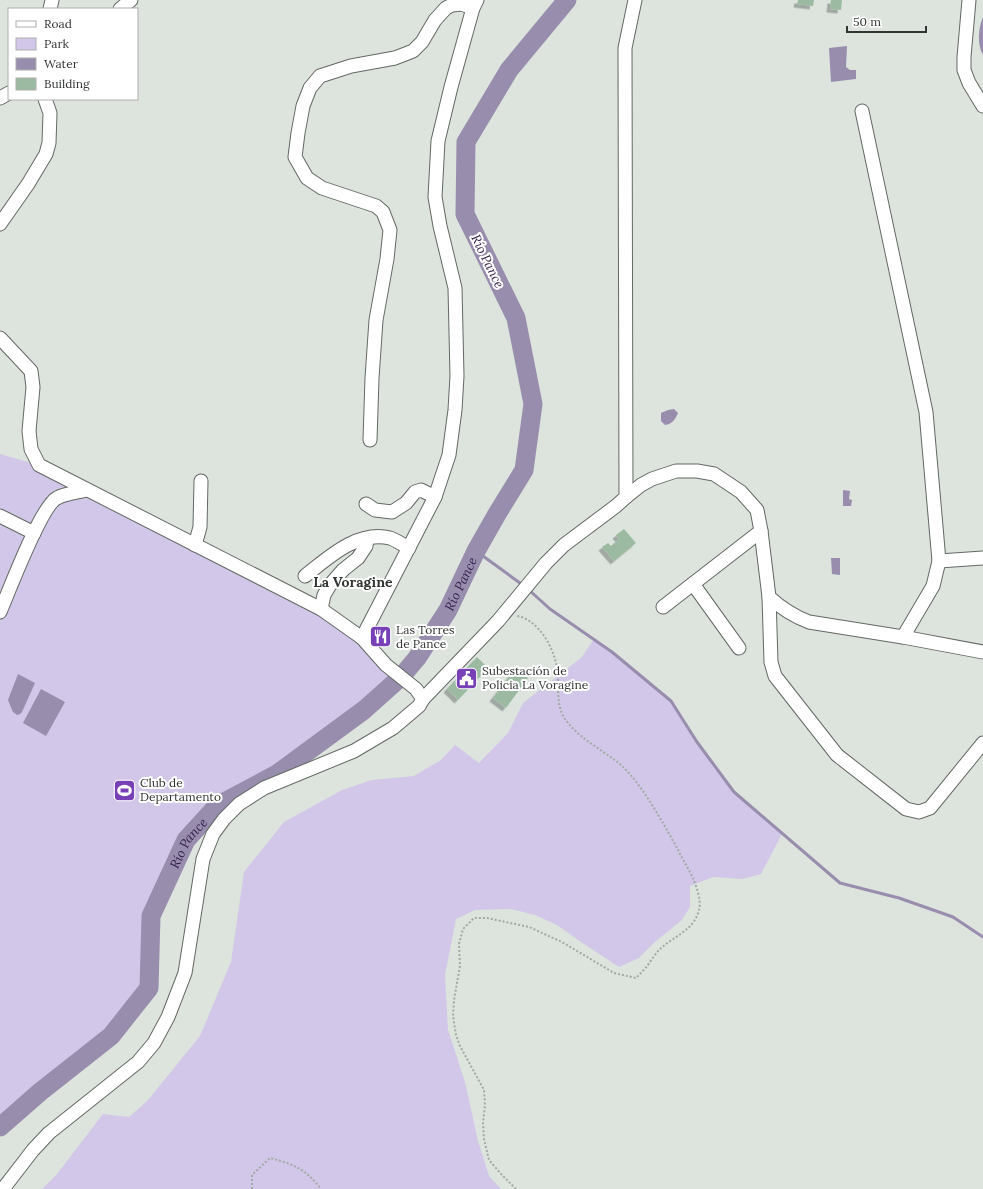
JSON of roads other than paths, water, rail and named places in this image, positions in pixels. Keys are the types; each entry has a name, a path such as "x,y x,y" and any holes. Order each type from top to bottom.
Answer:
{"street":[{"path":"121,8 131,0"},
{"path":"626,497 625,48 635,0"},
{"path":"969,0 964,70 968,83 983,106"},
{"path":"362,638 435,497 449,455 455,410 457,376 455,288 440,226 435,197 438,142 451,87 475,4 452,5 446,8 435,20 422,42 413,51 395,58 351,66 320,76 310,88 303,106 295,157 307,178 322,188 376,206 383,212 390,230 387,259 376,320 370,440"},
{"path":"0,224 28,184 46,154 49,144 50,113 48,101"},
{"path":"862,111 926,412 939,561 933,586 904,637"},
{"path":"0,338 31,371 33,388 29,431 31,450 39,465 321,608 362,638 386,665 420,694"},
{"path":"420,694 434,689 498,621 546,563 564,545 641,485 652,479 676,471 697,471 714,474 741,492 757,510 769,597 771,662 775,676 837,755 906,809 919,812 930,808 983,743"},
{"path":"195,545 200,527 201,481"},
{"path":"0,612 34,533 48,508 57,498 87,490"},
{"path":"366,504 375,510 392,512 406,502 415,492 421,490 435,497"},
{"path":"0,516 34,533"},
{"path":"663,607 761,531"},
{"path":"305,576 356,541 376,537 390,538 409,548"},
{"path":"321,608 324,595 330,584 343,570 358,558 366,546 366,539"},
{"path":"939,561 983,558"},
{"path":"693,584 739,648"},
{"path":"769,597 783,609 796,617 809,622 904,637 983,652"},
{"path":"3,1189 49,1132 138,1062 154,1043 168,1017 185,973 203,859 213,834 224,819 239,804 264,788 354,751 393,728 419,706 420,694"}],"water":[{"path":"983,17 983,55 979,36"},
{"path":"847,46 846,67 850,70 856,70 856,79 831,82 829,48"},
{"path":"674,409 678,413 676,418 671,423 665,425 661,421 661,413"},
{"path":"843,490 850,491 849,499 852,500 851,506 843,506"},
{"path":"831,558 840,558 840,575 832,574"},
{"path":"18,674 35,683 22,712 17,715 13,712 8,700"},
{"path":"41,689 65,702 46,736 23,723"}],"waterway":[{"name":"Río Pance","path":"0,1127 40,1092 111,1036 149,988 151,916 186,840 217,806 277,774 364,710 401,677 417,658 448,610 476,551 524,470 533,404 516,318 465,214 466,142 509,70 567,0"},
{"path":"476,551 520,583"},
{"path":"529,590 550,609 612,652 671,701 697,742 734,792 840,883 899,898 953,917 983,937"}],"place":[{"name":"Las Torres de Pance","path":"381,637"},
{"name":"Subestación de Policia La Voragine","path":"467,678"},
{"name":"Club de Departamento","path":"124,790"}],"district":[{"name":"La Voragine","path":"353,582"}]}
